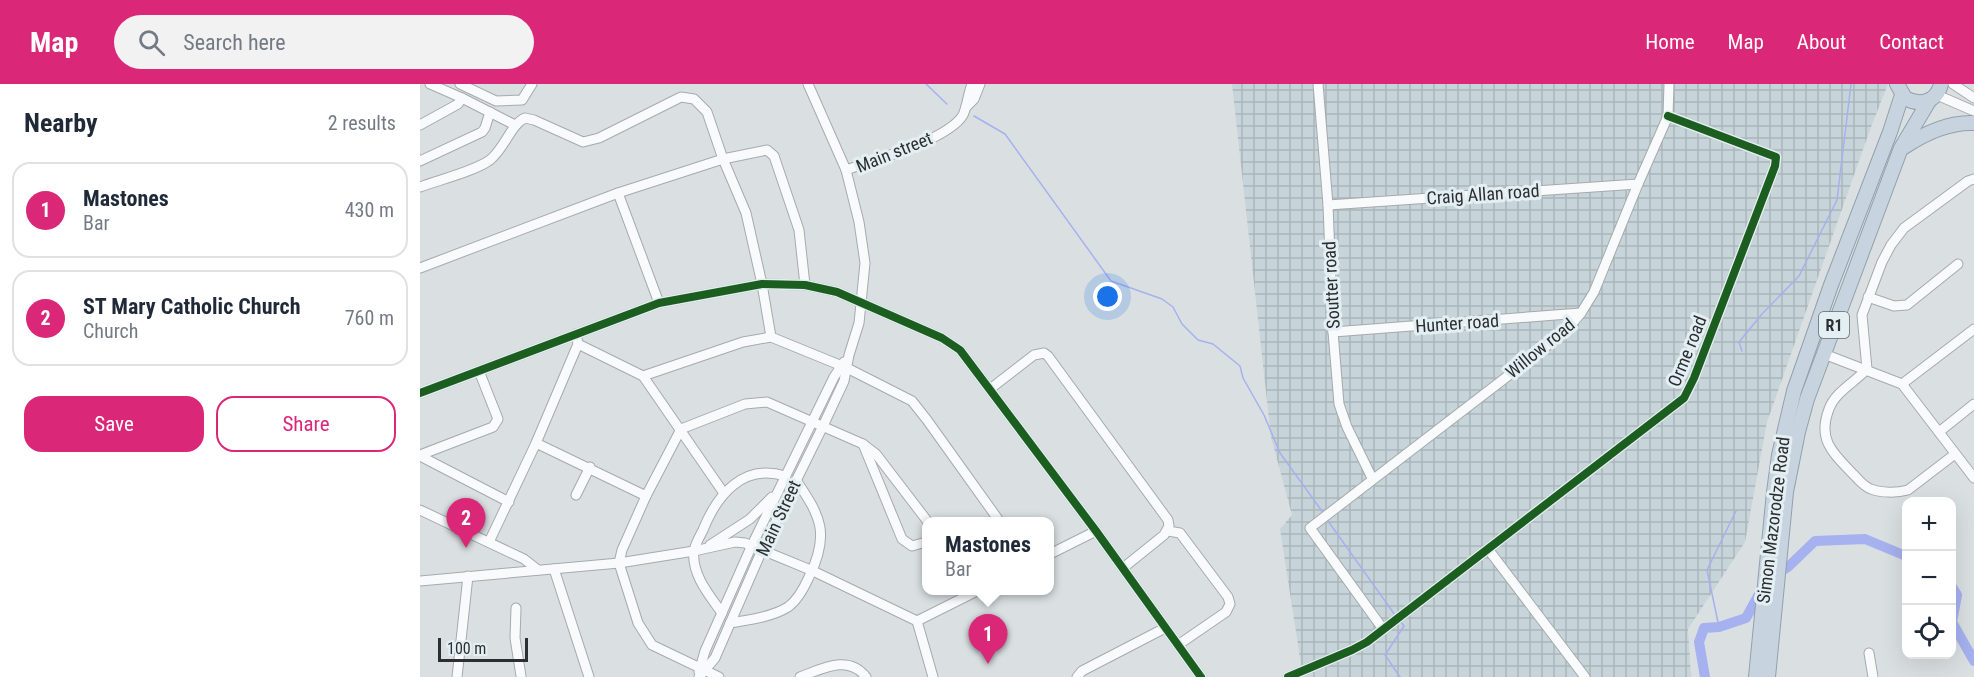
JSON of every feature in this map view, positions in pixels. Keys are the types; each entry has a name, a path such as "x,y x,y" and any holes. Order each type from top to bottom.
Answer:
{"highway":[{"name":"Simon Mazorodze Road","path":"1900,89 1914,103 1936,93"},
{"name":"Simon Mazorodze Road","path":"1756,677 1767,620 1779,455 1794,391 1831,285 1890,132 1900,89"},
{"name":"R1","path":"1773,561 1798,432 1807,399 1901,148 1936,93"},
{"path":"1901,148 1939,128 1961,123 1974,123"},
{"name":"Simon Mazorodze Road","path":"1767,620 1768,677"}],"street":[{"path":"430,84 515,125"},
{"path":"460,84 496,101 522,100"},
{"path":"525,118 522,100 532,84"},
{"name":"Main Street","path":"701,673 705,651 752,545 834,377 844,367 859,323 865,264 859,222 846,171 808,84"},
{"name":"Main street","path":"846,171 922,144 955,125 966,107 972,84"},
{"name":"Main street","path":"966,107 974,99 980,84"},
{"name":"Soutter road","path":"1318,84 1328,205 1333,332 1342,415 1372,478"},
{"name":"Willow road","path":"1387,626 1310,528 1372,478 1565,332 1581,313 1594,292 1668,116 1669,84"},
{"path":"1953,84 1974,98"},
{"path":"1936,93 1974,111"},
{"path":"420,187 488,161 504,145 515,125 525,118 583,142 599,138 681,97 694,99 707,112 747,218 771,337"},
{"path":"420,125 458,104 462,98"},
{"path":"420,161 482,132 489,112"},
{"name":"Orme road","path":"1387,626 1677,406 1689,390 1775,166 1776,157 1668,116"},
{"path":"420,268 618,193 723,159 767,150 774,156 799,230 806,285"},
{"path":"1867,369 1862,315 1882,262 1898,235 1972,183"},
{"name":"Craig Allan road","path":"1328,205 1638,184"},
{"path":"618,193 659,303"},
{"path":"1868,297 1893,306 1907,305 1958,264"},
{"path":"420,393 577,339 659,303 762,284 806,285 837,292 952,343 960,350 1096,531 1199,676"},
{"name":"Hunter road","path":"1333,332 1581,313"},
{"path":"1902,384 1974,329"},
{"path":"643,376 743,342 771,337 844,367 912,401 996,517"},
{"path":"577,339 643,376 723,492"},
{"path":"489,542 536,443 577,339"},
{"path":"990,388 1034,355 1044,353 1048,356 1165,515 1169,526 1168,531 1123,568"},
{"path":"1824,354 1902,384 1974,478"},
{"name":"Main Street","path":"701,673 715,658 762,550 844,381 844,367"},
{"path":"1867,369 1832,401 1825,428 1827,441 1835,455 1866,487 1892,492 1908,490 1955,454"},
{"path":"420,455 493,427 497,423 498,419 479,371"},
{"path":"719,677 701,673 652,645 638,623 619,563 622,550 646,496 681,429 745,404 767,402 863,444 876,453 924,517"},
{"path":"1939,432 1974,405"},
{"path":"536,443 590,467 646,496"},
{"path":"863,444 902,539 912,546 922,543"},
{"path":"420,455 508,502"},
{"path":"576,495 590,467"},
{"path":"722,613 701,582 694,551 707,519 723,492 733,484 749,477 773,472 785,476"},
{"path":"730,623 766,615 788,607 805,587 813,571 820,543 820,524 814,506 796,480"},
{"path":"705,548 750,519 777,491"},
{"path":"420,510 524,559 538,570"},
{"path":"1054,552 1096,531"},
{"path":"1168,531 1180,533 1228,597 1230,604 1226,612 1178,645"},
{"path":"420,581 619,563 735,542 752,545 918,621 933,677"},
{"path":"1488,549 1585,677"},
{"path":"554,569 589,677"},
{"path":"456,676 468,576"},
{"path":"918,621 971,595"},
{"path":"516,608 515,638 522,677"},
{"path":"1294,676 1352,650 1387,626"},
{"path":"1077,677 1082,671 1165,628"},
{"path":"1869,653 1873,677"},
{"path":"800,677 840,664 850,665 860,670 866,677"}],"shaded area":[{"path":"1232,84 1888,84 1767,422 1745,542 1688,629 1691,677 1303,677 1280,529 1292,515 1271,437"}],"waterway":[{"path":"926,84 947,104"},
{"path":"1742,351 1739,342 1762,314 1799,276 1837,200 1851,84"},
{"path":"974,116 1005,134 1111,281 1162,299 1173,307 1182,324 1198,340 1213,344 1240,366 1243,378 1264,415 1280,453 1324,514"},
{"path":"1719,627 1707,570 1736,511"},
{"path":"1328,521 1395,615"},
{"path":"1773,576 1788,567 1815,541 1865,539 1902,554"},
{"path":"1705,677 1699,642 1704,628 1719,627 1746,618 1763,587"},
{"path":"1956,593 1956,600"},
{"path":"1955,605 1952,622 1974,661"},
{"path":"1400,621 1404,626 1385,655 1400,677"}],"cycle path":[{"path":"1288,677 1367,642 1684,398 1694,378 1775,166 1776,157 1668,116"},
{"path":"420,393 659,303 762,284 805,285 837,292 942,338 960,350 1096,531 1201,677"}],"place":[{"name":"ST Mary Catholic Church","path":"466,548"},
{"name":"Mastones","path":"988,664"}]}
